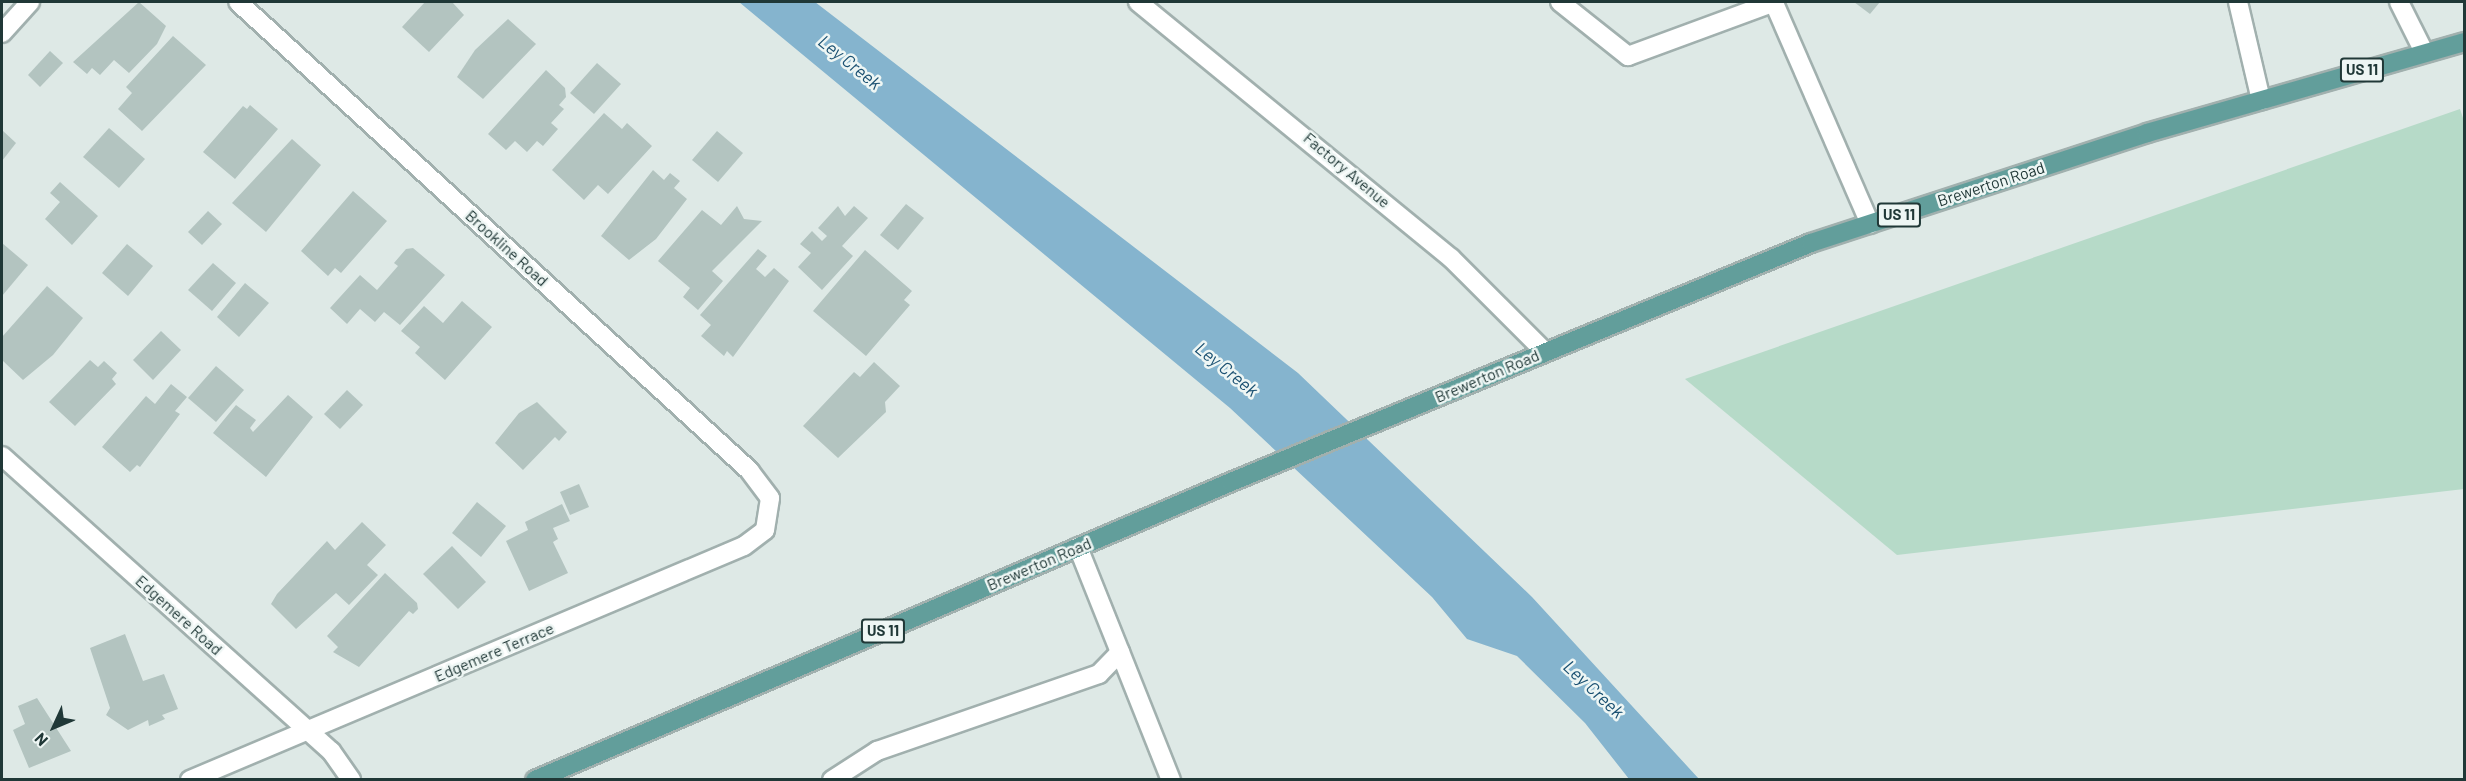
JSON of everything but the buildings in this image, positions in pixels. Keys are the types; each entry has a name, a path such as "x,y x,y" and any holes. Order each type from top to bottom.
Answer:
{"main road":[{"name":"Brewerton Road","path":"535,780 1078,547 1544,351 1870,224 2261,100 2464,42"}],"street":[{"path":"2,33 30,2"},
{"name":"Brookline Road","path":"238,2 750,471 770,498"},
{"name":"Factory Avenue","path":"1138,2 1451,258 1544,351"},
{"path":"1560,2 1628,56 1775,2 1870,224"},
{"path":"2238,2 2261,100"},
{"path":"2399,2 2424,52"},
{"name":"Edgemere Road","path":"2,456 331,751 351,780"},
{"name":"Edgemere Terrace","path":"190,780 744,546 765,530 770,498"},
{"path":"1078,547 1172,780"},
{"path":"832,780 877,751 1099,674 1120,652"}],"green space":[{"path":"2460,109 2464,121 2464,489 1897,555 1685,379"}],"water":[{"name":"Ley Creek","path":"739,2 815,2 1298,373 1532,597 1699,779 1629,779 1585,723 1517,656 1467,639 1432,597 1230,408"}]}
